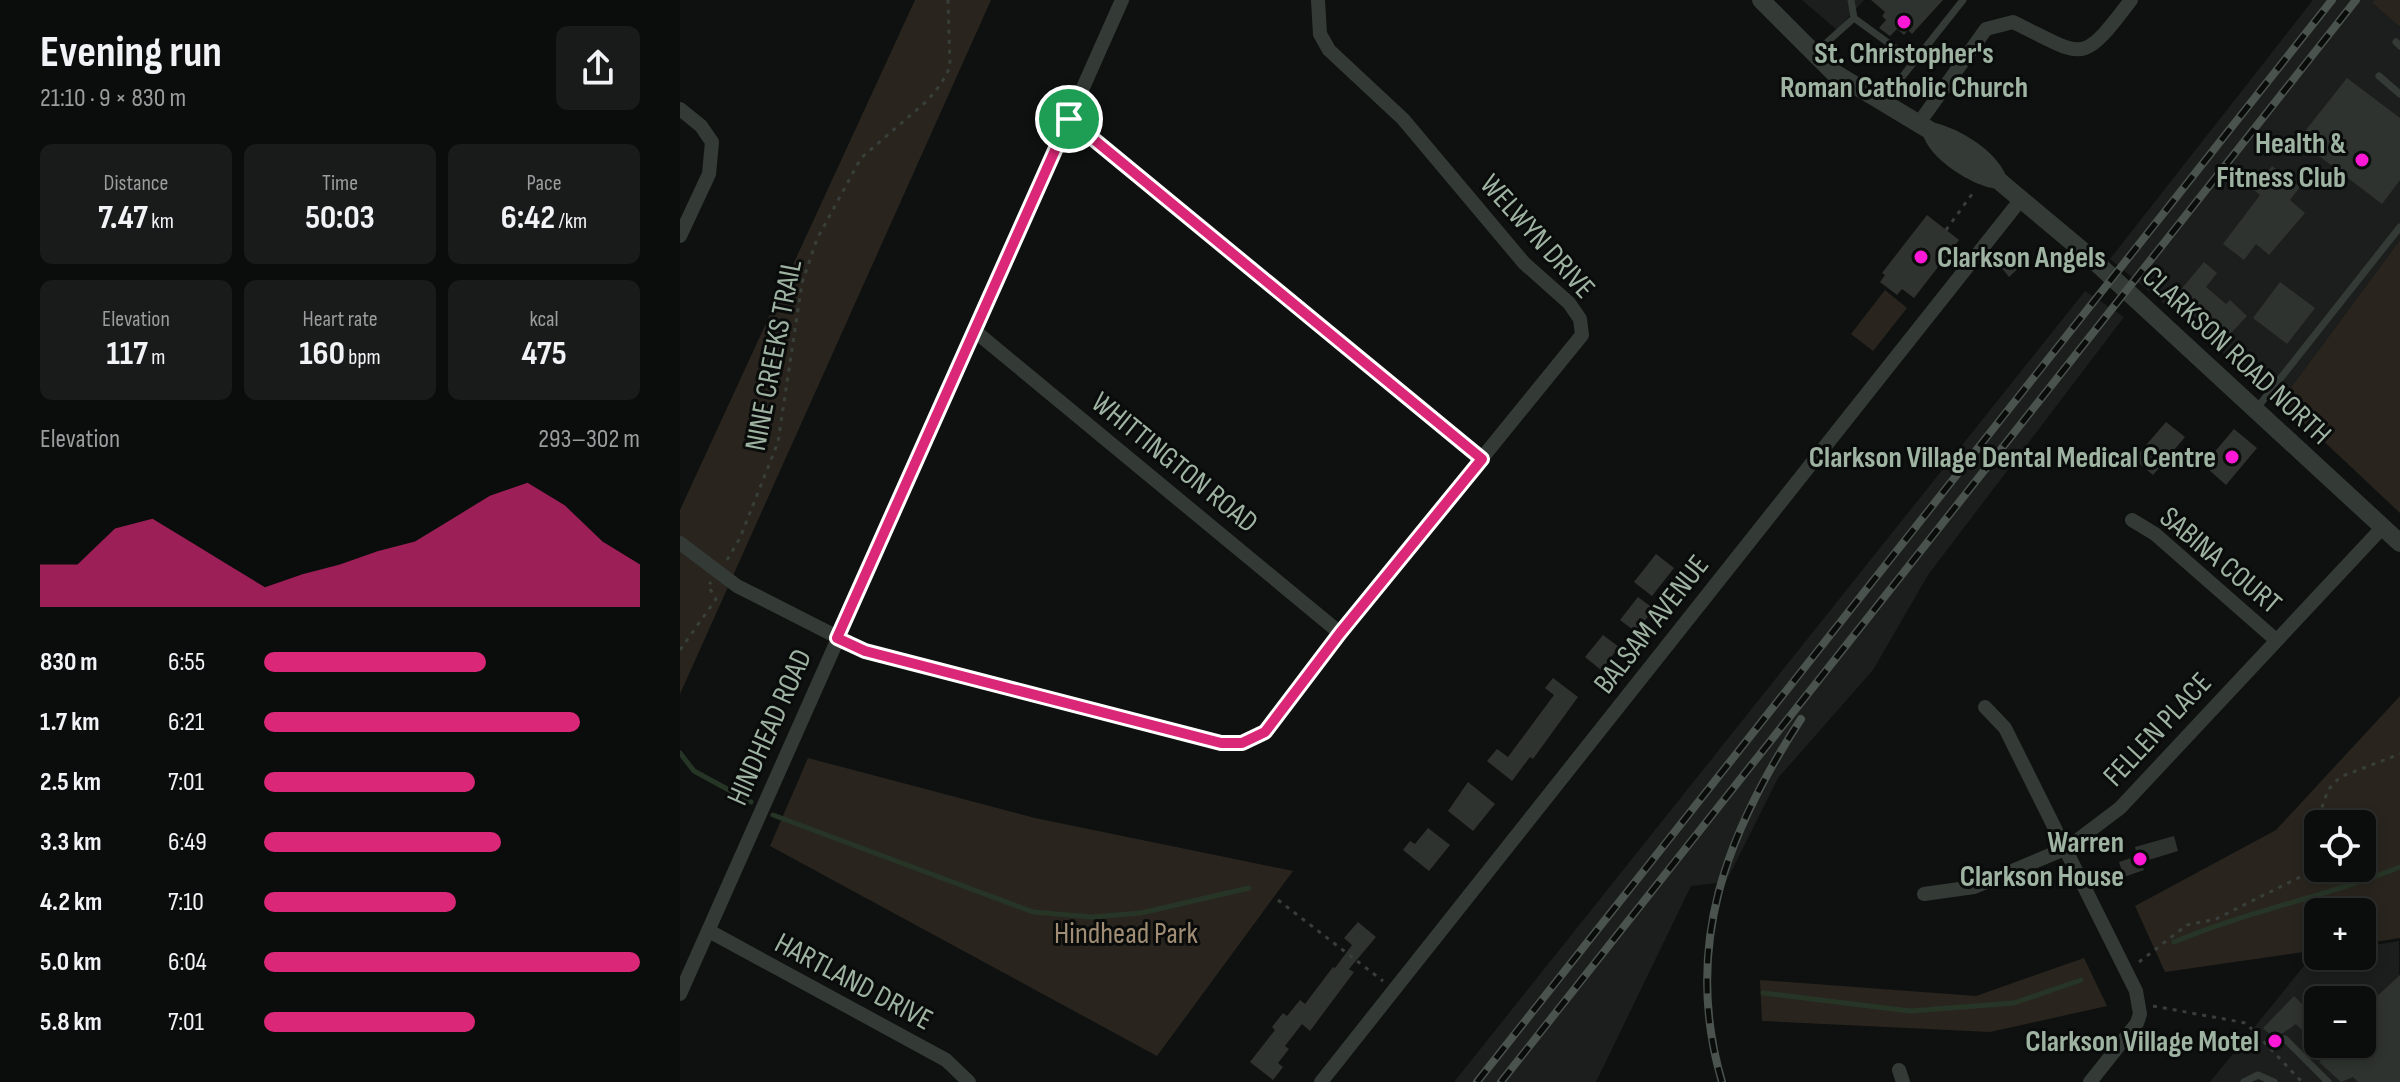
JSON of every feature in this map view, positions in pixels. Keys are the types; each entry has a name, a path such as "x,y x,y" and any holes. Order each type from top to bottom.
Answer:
{"street":[{"name":"HINDHEAD ROAD","path":"680,994 1122,0"},
{"name":"WELWYN DRIVE","path":"680,543 737,586 837,638 880,655 1221,743 1242,743 1265,732 1340,633 1582,335 1580,319 1569,303 1524,263 1403,119 1329,50 1320,34 1318,0"},
{"name":"CLARKSON ROAD NORTH","path":"1762,0 1813,55 1843,78 1925,127 1935,143 1983,178 2022,198 2400,543"},
{"path":"1925,127 1986,29 2013,22 2073,51 2085,50 2099,43 2131,0"},
{"path":"680,109 701,126 712,142 709,174 680,236"},
{"path":"1069,119 1482,459"},
{"name":"BALSAM AVENUE","path":"1321,1082 2022,198"},
{"name":"WHITTINGTON ROAD","path":"976,332 1340,633"},
{"name":"SABINA COURT","path":"2132,520 2155,534 2276,640"},
{"name":"FELLEN PLACE","path":"1924,894 1974,887 2067,848 2137,792 2382,528"},
{"path":"1985,707 2005,728 2067,848 2127,972 2138,1002 2137,1023 2090,1082"},
{"name":"HARTLAND DRIVE","path":"709,931 946,1060 969,1082"}],"lane":[{"path":"1851,0 1854,18 1913,61"},
{"path":"1883,101 1963,0"},
{"path":"1813,55 1854,18"},
{"path":"2379,76 2400,94"},
{"path":"2256,410 2400,227"},
{"path":"2285,1039 2328,1082"},
{"path":"2244,1082 2258,1075 2274,1082"}],"path":[{"name":"NINE CREEKS TRAIL","path":"725,563 740,538 778,442 802,283 817,239 861,158 927,101 941,84 950,67 948,0"},
{"path":"1843,78 1877,36"},
{"path":"1946,230 1989,182"},
{"path":"680,650 716,599 708,586 712,582"},
{"path":"2127,972 2187,925 2216,919 2300,877 2315,860 2318,819 2328,790 2340,777 2400,754"},
{"path":"1278,900 1394,989"},
{"path":"2138,1002 2246,1023 2302,1082"}],"shaded area":[{"path":"1802,0 1864,0 1837,30"},
{"path":"2313,0 2375,0 2373,4 2400,27 2400,240 2281,401 2110,259"},
{"path":"2085,291 2124,317 1928,575 1873,670 1778,778 1726,882 1691,886 1596,1082 1454,1082"},
{"path":"2399,941 2400,1082 2210,1082 2304,966 2304,970 2376,970 2376,945"}],"green space":[{"path":"915,0 991,0 680,694 680,510"},
{"path":"2375,0 2400,0 2400,27 2372,3"},
{"path":"2400,240 2400,513 2281,401"},
{"path":"1885,290 1907,308 1873,351 1851,334"},
{"path":"2400,696 2400,938 2376,942 2376,898 2304,898 2304,952 2165,972 2135,906 2276,830"},
{"name":"Hindhead Park","path":"808,758 1035,818 1293,871 1157,1056 770,846"},
{"path":"2084,958 2107,1006 1990,1032 1762,1021 1760,980 1976,996"}],"building":[{"name":"St. Christopher's Roman Catholic Church","path":"1871,0 1943,0 1912,34 1908,30 1904,35 1897,29 1890,36 1879,28 1886,20 1882,16 1885,12"},
{"name":"Health & Fitness Club","path":"2347,78 2400,118 2400,180 2382,204 2298,140"},
{"path":"2272,166 2300,187 2290,200 2305,213 2269,255 2256,244 2244,260 2223,244 2260,195 2254,190"},
{"name":"Clarkson Angels","path":"1927,215 1959,240 1914,298 1902,289 1897,295 1880,282 1885,275 1882,273"},
{"path":"2018,250 2028,259 2009,277 2001,267"},
{"path":"2204,262 2217,273 2206,287 2226,304 2230,300 2247,316 2220,345 2203,329 2206,326 2173,299"},
{"path":"2280,282 2315,308 2287,344 2253,318"},
{"path":"2166,422 2185,437 2153,475 2134,459"},
{"name":"Clarkson Village Dental Medical Centre","path":"2234,429 2257,448 2226,485 2208,469 2216,459 2212,455"},
{"path":"1656,554 1674,568 1652,596 1634,582"},
{"path":"1638,597 1654,609 1636,632 1620,620"},
{"path":"1603,635 1619,647 1601,670 1585,657"},
{"path":"1553,678 1578,697 1533,759 1530,757 1512,781 1487,761 1497,749 1508,757 1554,695 1545,688"},
{"path":"1468,782 1495,804 1473,831 1448,811"},
{"path":"1428,828 1450,845 1429,871 1403,850 1410,841 1415,844"},
{"name":"Warren Clarkson House","path":"2174,836 2178,851 2142,862 2144,870 2124,877 2119,862 2137,856 2135,847"},
{"path":"1358,922 1376,937 1349,969 1354,972 1310,1031 1302,1024 1285,1046 1289,1049 1278,1063 1283,1067 1273,1080 1250,1062 1275,1030 1272,1027 1283,1013 1287,1016 1300,1000 1305,1004 1335,968 1352,945 1344,938"},
{"path":"2400,975 2400,1082 2358,1082 2353,1077 2341,1082 2319,1062 2322,1058 2376,1058 2376,997"},
{"path":"2294,996 2304,1006 2304,1032 2296,1024 2280,1035 2278,1042 2263,1028"}],"waterway":[{"path":"680,753 694,771 751,802"},
{"path":"773,815 1033,912 1092,917 1141,913 1249,888"},
{"path":"2174,942 2400,867"},
{"path":"1763,993 1910,1011 2014,1003 2081,980"}],"railway":[{"path":"1477,1082 2332,0"},
{"path":"1501,1082 2356,0"},
{"path":"1722,1082 1711,1032 1707,984 1710,937 1719,892 1752,804 1801,719"}],"place":[{"name":"St. Christopher's Roman Catholic Church","path":"1904,22"},
{"name":"Health & Fitness Club","path":"2362,160"},
{"name":"Clarkson Angels","path":"1921,257"},
{"name":"Clarkson Village Dental Medical Centre","path":"2232,457"},
{"name":"Warren Clarkson House","path":"2140,859"},
{"name":"Clarkson Village Motel","path":"2275,1041"}],"route":[{"path":"1069,119 1482,459 1340,633 1265,732 1242,743 1221,743 865,651 837,638 1069,119"}]}
